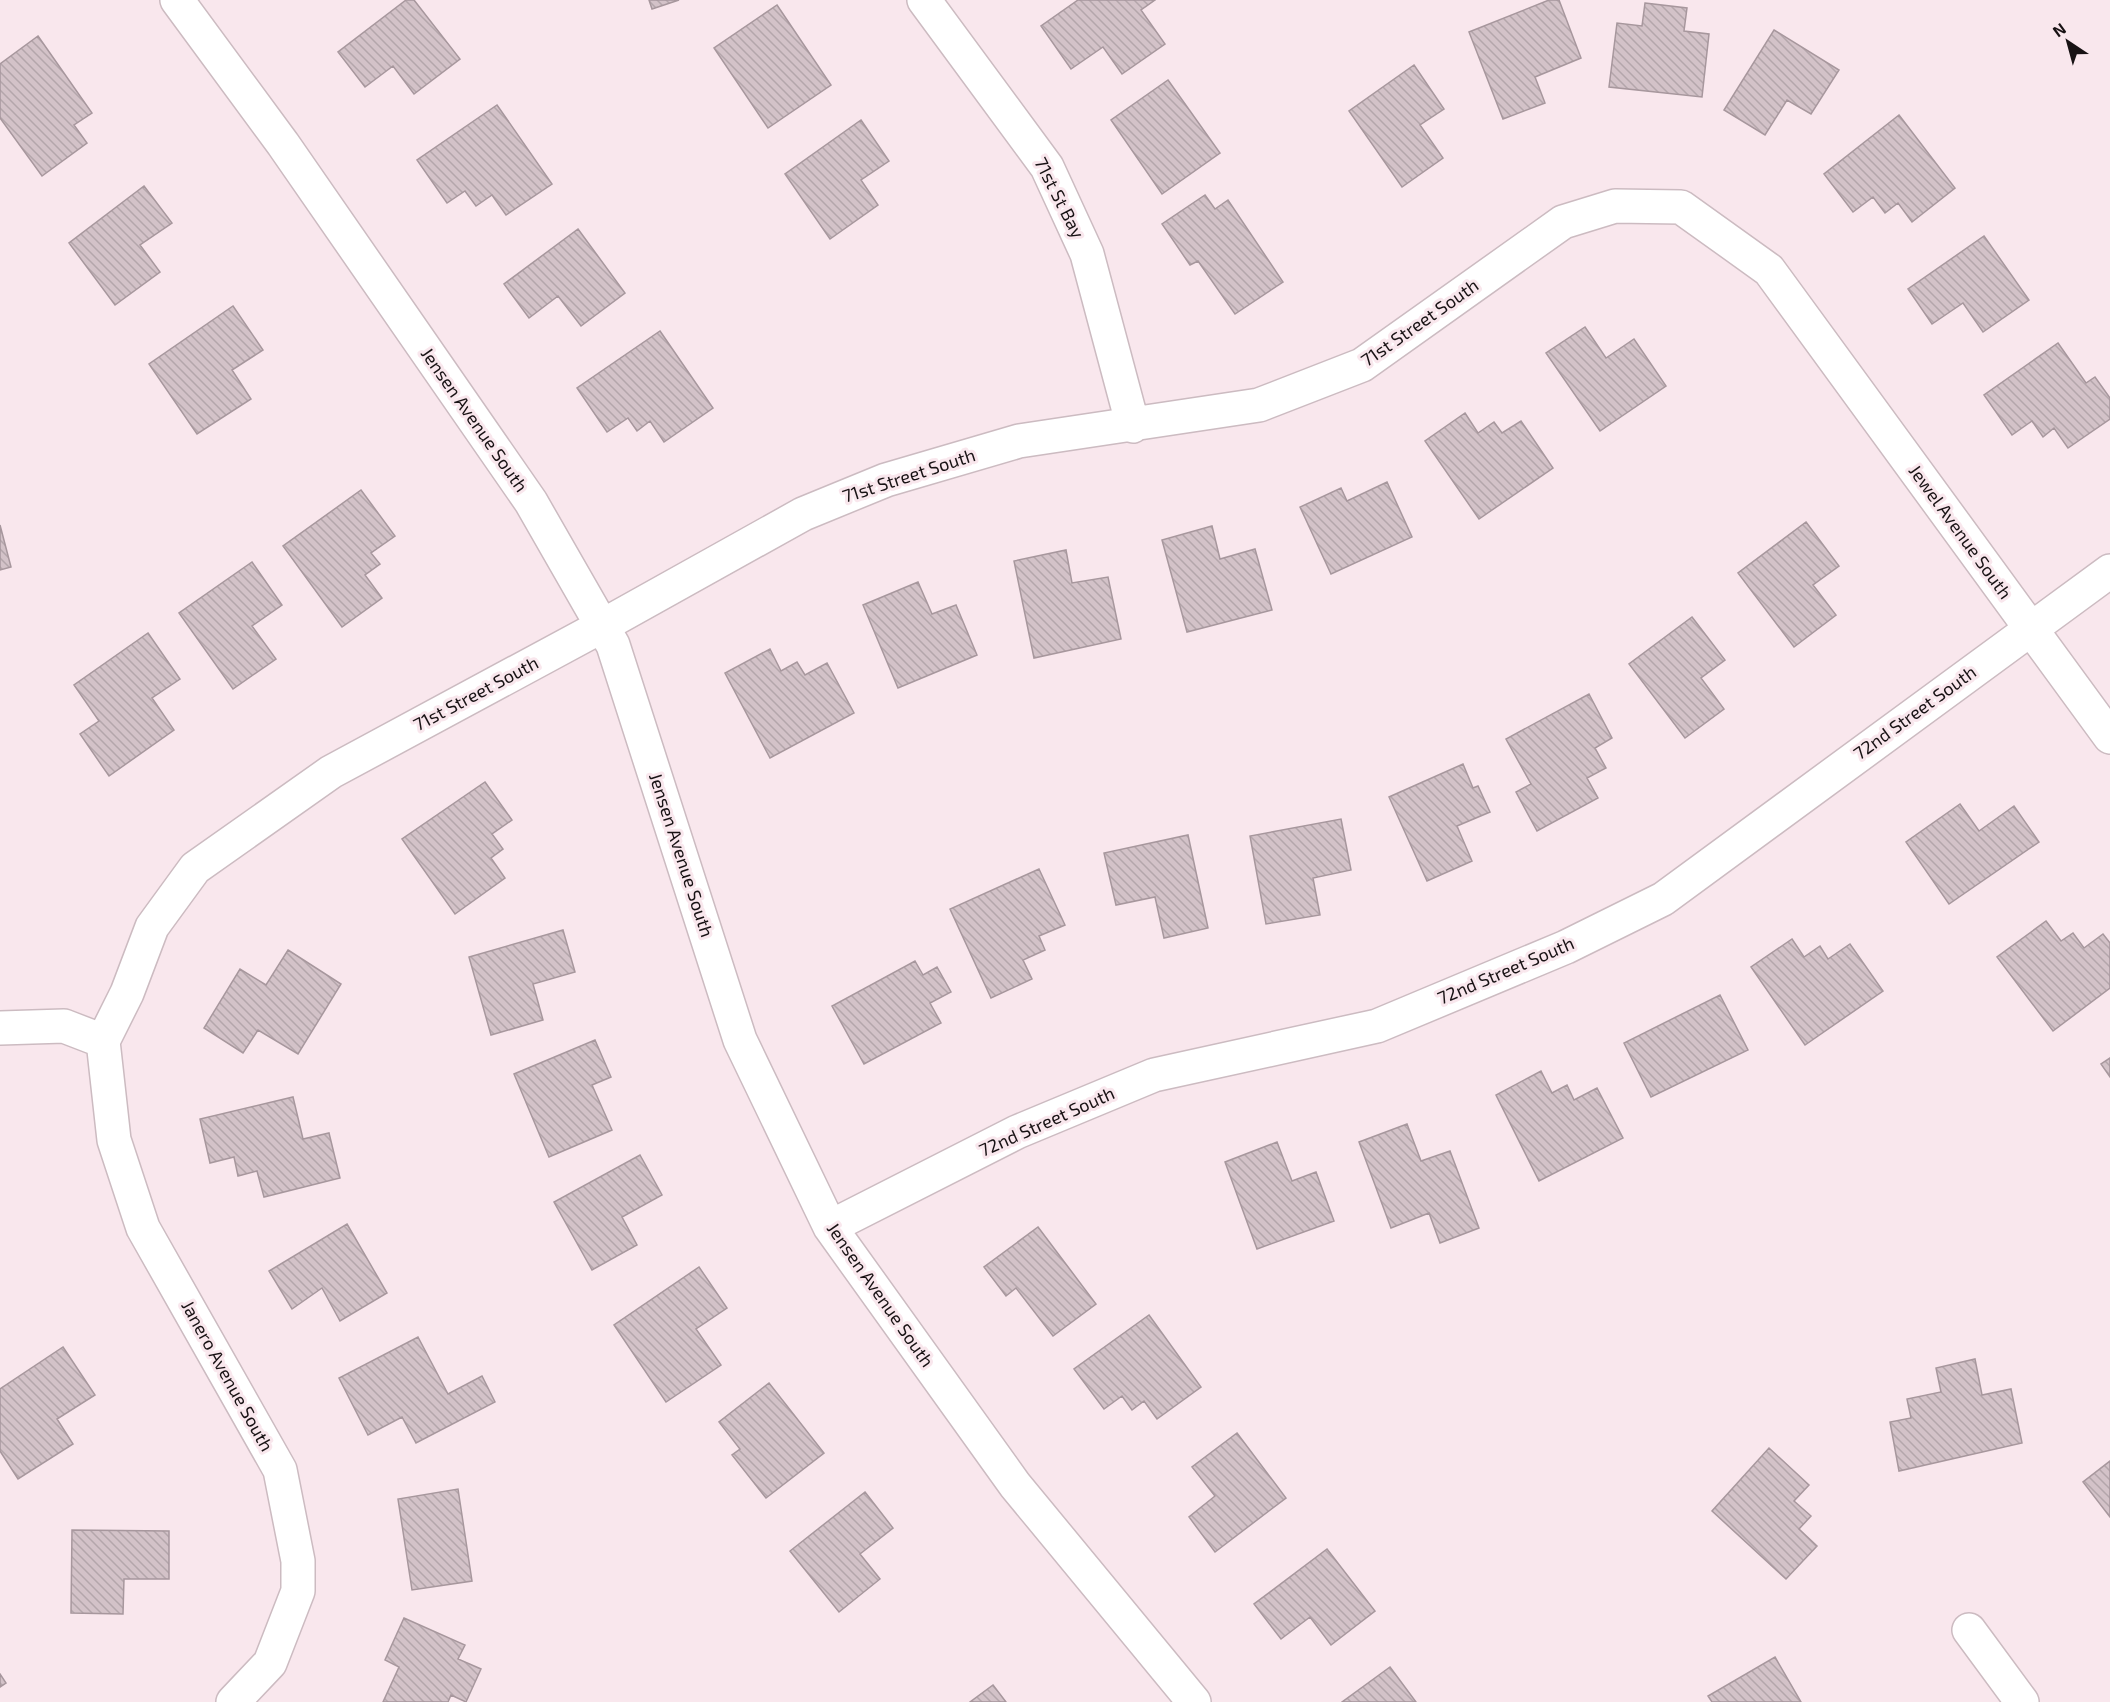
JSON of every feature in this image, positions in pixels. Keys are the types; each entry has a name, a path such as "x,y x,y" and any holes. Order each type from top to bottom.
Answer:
{"street":[{"name":"Jensen Avenue South","path":"177,0 283,144 531,502 602,626 612,645 741,1040 830,1227 1016,1485 1194,1702"},
{"name":"71st St Bay","path":"924,0 1047,167 1088,254 1133,426"},
{"name":"71st Street South","path":"103,1041 127,993 152,927 195,868 331,772 602,626 803,514 886,480 1019,441 1133,426 1260,405 1362,366 1563,222 1615,206 1681,207 1769,270 1810,326"},
{"name":"Jewel Avenue South","path":"1810,326 2110,737"},
{"name":"72nd Street South","path":"830,1227 1017,1132 1154,1075 1377,1026 1566,947 1663,899 2110,571"},
{"path":"0,1028 64,1026 103,1041"},
{"name":"Janero Avenue South","path":"103,1041 114,1140 143,1228 280,1470 298,1561 298,1591 270,1663 233,1702"},
{"path":"1969,1630 2022,1702"}],"building":[{"path":"406,0 414,0 460,59 414,94 393,66 365,87 338,52"},
{"path":"649,0 679,0 652,9"},
{"path":"1078,0 1155,0 1141,10 1165,44 1122,74 1103,47 1071,69 1041,26"},
{"path":"1549,0 1559,0 1581,58 1535,77 1545,103 1503,119 1469,32"},
{"path":"1645,3 1687,8 1684,31 1709,34 1702,97 1609,87 1617,23 1642,26"},
{"path":"777,5 831,85 768,128 714,48"},
{"path":"1774,30 1839,70 1811,114 1787,100 1765,135 1724,110"},
{"path":"38,36 92,113 74,125 87,143 42,176 0,118 0,64"},
{"path":"1414,65 1444,109 1420,125 1443,158 1402,187 1349,111"},
{"path":"1168,80 1220,153 1162,194 1111,120"},
{"path":"497,105 552,184 506,215 492,195 476,206 465,191 447,203 417,160"},
{"path":"1899,115 1955,188 1912,222 1898,203 1885,213 1873,197 1853,212 1824,174"},
{"path":"861,120 889,161 861,180 878,205 830,239 785,174"},
{"path":"144,186 172,223 140,245 160,272 115,305 69,243"},
{"path":"1205,195 1215,209 1228,200 1283,282 1235,314 1198,261 1190,265 1162,224"},
{"path":"578,229 625,293 581,326 558,296 529,318 504,284"},
{"path":"1984,236 2029,300 1983,332 1963,303 1932,324 1908,289"},
{"path":"233,306 263,350 232,370 251,399 197,434 149,364"},
{"path":"1585,327 1606,358 1634,339 1666,386 1600,431 1546,353"},
{"path":"660,331 713,408 664,442 650,421 637,431 628,418 607,432 577,388"},
{"path":"2058,343 2086,383 2095,377 2110,398 2110,419 2068,448 2054,428 2043,437 2032,421 2012,435 1984,395"},
{"path":"1465,413 1478,433 1494,422 1502,433 1521,421 1553,468 1479,519 1425,441"},
{"path":"1387,482 1412,537 1331,574 1300,507 1341,488 1347,501"},
{"path":"361,490 395,536 371,553 380,564 365,575 382,598 342,627 283,546"},
{"path":"1806,522 1839,566 1813,585 1836,615 1794,647 1738,573"},
{"path":"0,525 11,567 0,570"},
{"path":"1212,526 1220,559 1255,549 1272,610 1187,632 1162,540"},
{"path":"1066,550 1072,583 1108,577 1121,639 1034,658 1014,561"},
{"path":"252,562 282,605 252,626 276,659 233,689 179,613"},
{"path":"918,582 932,614 956,605 977,655 898,688 863,605"},
{"path":"1692,617 1725,660 1701,678 1724,709 1685,738 1629,664"},
{"path":"148,633 180,679 152,698 174,730 109,776 80,734 99,721 74,685"},
{"path":"770,649 781,671 797,662 805,675 827,663 854,713 770,758 725,673"},
{"path":"1589,694 1612,738 1595,748 1606,768 1587,778 1598,798 1537,831 1516,792 1531,784 1506,739"},
{"path":"1463,764 1473,788 1478,786 1490,812 1457,826 1472,861 1427,881 1389,797"},
{"path":"485,782 512,820 492,834 503,849 491,858 505,878 455,914 402,839"},
{"path":"1960,804 1979,831 2014,806 2039,842 1949,904 1906,842"},
{"path":"1341,819 1351,870 1313,878 1320,915 1266,924 1250,836"},
{"path":"1188,835 1208,928 1164,938 1155,897 1116,905 1104,853"},
{"path":"1039,869 1065,925 1039,936 1045,950 1023,960 1032,979 991,998 950,909"},
{"path":"2046,921 2061,941 2073,933 2084,948 2103,934 2110,943 2110,988 2053,1031 1997,957"},
{"path":"563,930 575,972 533,984 543,1020 491,1035 469,957"},
{"path":"1792,939 1804,957 1820,946 1828,959 1850,944 1883,991 1805,1045 1751,967"},
{"path":"288,950 341,984 298,1054 258,1030 243,1053 204,1028 240,969 266,985"},
{"path":"915,961 923,975 937,967 951,992 930,1003 941,1023 864,1064 832,1006"},
{"path":"1720,995 1748,1050 1651,1097 1624,1043"},
{"path":"595,1040 611,1077 592,1085 612,1130 549,1157 514,1074"},
{"path":"2110,1058 2110,1077 2101,1064"},
{"path":"1541,1071 1552,1093 1567,1085 1574,1100 1597,1088 1623,1138 1539,1181 1496,1095"},
{"path":"293,1097 303,1139 329,1133 340,1178 264,1197 257,1171 238,1176 234,1157 210,1163 200,1119"},
{"path":"1407,1124 1421,1161 1450,1151 1479,1228 1440,1243 1429,1213 1391,1228 1359,1142"},
{"path":"1277,1142 1292,1181 1316,1172 1334,1221 1257,1249 1225,1162"},
{"path":"640,1155 662,1195 622,1217 637,1245 592,1270 554,1202"},
{"path":"347,1224 387,1293 340,1321 322,1288 292,1309 269,1271"},
{"path":"1038,1227 1096,1304 1053,1336 1016,1288 1006,1296 984,1267"},
{"path":"699,1267 727,1308 696,1329 721,1365 666,1402 614,1325"},
{"path":"1149,1315 1201,1387 1157,1419 1144,1401 1132,1410 1122,1396 1104,1409 1074,1369"},
{"path":"418,1337 448,1394 482,1376 495,1402 416,1443 402,1417 368,1435 339,1378"},
{"path":"63,1347 95,1395 57,1419 73,1444 18,1479 0,1451 0,1389"},
{"path":"1975,1359 1982,1395 2011,1389 2022,1443 1899,1471 1890,1422 1911,1418 1907,1399 1941,1392 1936,1368"},
{"path":"769,1383 824,1453 766,1498 732,1455 740,1449 719,1422"},
{"path":"1237,1433 1286,1498 1215,1552 1189,1517 1215,1496 1192,1467"},
{"path":"1769,1448 1809,1485 1794,1501 1811,1516 1799,1529 1817,1546 1786,1579 1712,1511"},
{"path":"2110,1461 2110,1517 2083,1482"},
{"path":"458,1489 472,1581 412,1590 398,1499"},
{"path":"865,1492 893,1528 860,1554 880,1579 839,1612 790,1551"},
{"path":"72,1530 169,1531 169,1579 124,1579 123,1614 71,1613"},
{"path":"1327,1549 1375,1611 1331,1645 1310,1617 1281,1639 1254,1604"},
{"path":"404,1618 465,1645 458,1659 481,1669 466,1702 451,1695 448,1702 383,1702 399,1667 385,1660"},
{"path":"1775,1657 1801,1702 1712,1702 1708,1696"},
{"path":"1390,1667 1416,1702 1342,1702"},
{"path":"0,1674 6,1683 0,1687"},
{"path":"993,1685 1006,1702 970,1702"}]}
